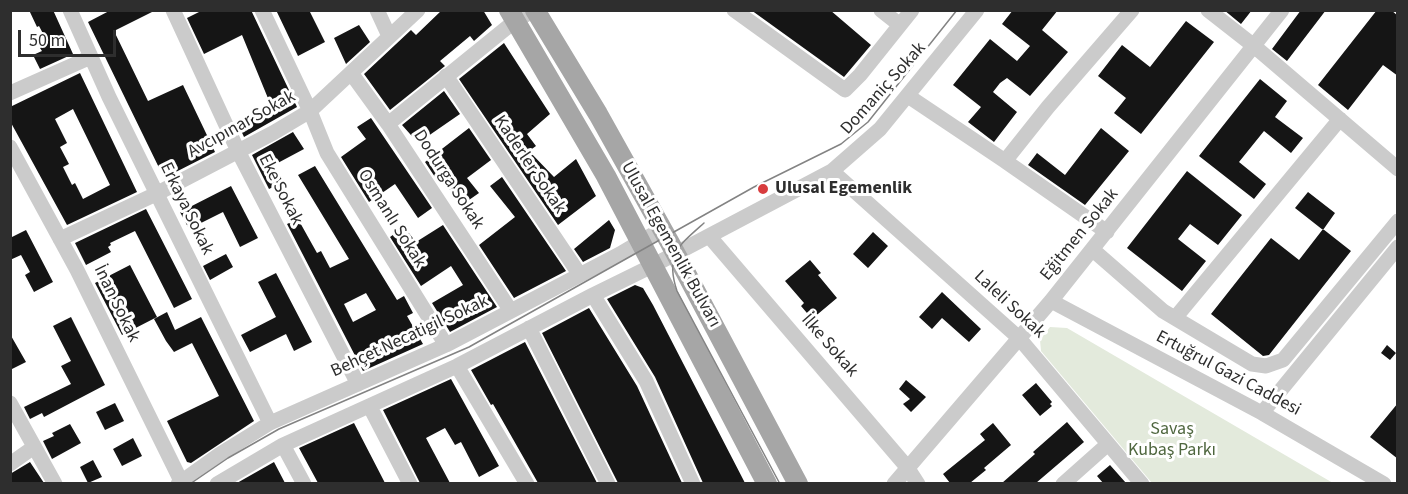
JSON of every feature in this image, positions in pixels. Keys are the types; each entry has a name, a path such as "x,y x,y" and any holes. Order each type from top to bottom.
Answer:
{"main road":[{"name":"Ulusal Egemenlik Bulvarı","path":"535,10 598,114 662,229 798,483"},
{"name":"Ulusal Egemenlik Bulvarı","path":"512,16 606,176 767,483"}],"street":[{"name":"Erkaya Sokak","path":"70,10 156,194 270,423"},
{"name":"Eke Sokak","path":"173,10 238,151 358,384"},
{"name":"Osmanlı Sokak","path":"262,10 310,111 327,153 446,345"},
{"path":"377,10 389,36"},
{"name":"Avcıpınar Sokak","path":"60,239 156,194 310,111 418,10"},
{"path":"388,123 446,76 512,16 535,10"},
{"path":"734,10 845,90 912,10"},
{"path":"881,10 900,25"},
{"name":"Domaniç Sokak","path":"217,483 283,445 457,366 832,171 880,129 977,10"},
{"path":"1005,160 1132,10"},
{"path":"1208,10 1254,46 1398,169"},
{"name":"Eğitmen Sokak","path":"897,478 1051,302 1282,10"},
{"path":"10,93 91,57"},
{"name":"Dodurga Sokak","path":"351,73 388,123 511,311"},
{"name":"Kaderler Sokak","path":"446,76 580,275"},
{"path":"908,96 1005,160 1107,232"},
{"path":"1175,318 1340,119"},
{"name":"İnan Sokak","path":"10,147 60,239 179,482"},
{"name":"Laleli Sokak","path":"832,171 1019,338 1142,483"},
{"path":"1093,250 1163,311 1252,364 1266,366 1283,360 1398,221"},
{"name":"Behçet Necatigil Sokak","path":"179,482 270,423 446,345 640,243 662,229"},
{"name":"İlke Sokak","path":"709,236 897,478 918,483"},
{"path":"1262,414 1398,247"},
{"path":"593,295 646,381 693,483"},
{"name":"Ertuğrul Gazi Caddesi","path":"1051,302 1262,414 1384,483"},
{"path":"529,328 608,483"},
{"path":"457,366 527,483"},
{"path":"10,403 55,483"},
{"path":"370,407 410,483"},
{"path":"1063,483 1108,444"},
{"path":"283,445 304,483"},
{"path":"10,464 34,447"}],"green space":[{"name":"Savaş Kubaş Parkı","path":"1050,327 1067,328 1333,483 1152,483 1041,351 1040,340"}],"building":[{"path":"29,10 53,10 73,54 40,69 33,55 42,51 40,48 48,43"},
{"path":"111,10 156,10 114,31 148,101 183,85 215,152 164,178 88,22"},
{"path":"203,10 251,10 297,107 244,137 238,124 272,108 242,35 204,54 187,18"},
{"path":"276,10 309,10 325,42 298,56"},
{"path":"442,10 483,10 492,25 474,41 470,36 440,61 445,66 390,110 364,74 411,30 416,35"},
{"path":"751,10 830,10 871,45 844,77"},
{"path":"1013,10 1058,10 1042,30 1068,52 1030,96 1007,78 1000,83 993,92 1017,112 994,142 968,122 981,107 953,85 990,39 1017,61 1030,46 1002,24"},
{"path":"1224,10 1252,10 1241,24"},
{"path":"1301,10 1326,10 1287,61 1272,49"},
{"path":"1377,10 1391,10 1398,16 1398,76 1383,65 1348,110 1318,85"},
{"path":"1186,21 1214,42 1141,134 1114,113 1126,98 1098,76 1122,45 1150,67"},
{"path":"359,25 370,42 346,64 334,38"},
{"path":"504,43 550,114 527,134 536,146 529,151 554,177 576,159 596,196 558,225 459,79"},
{"path":"80,73 137,192 67,225 10,121 10,107","holes":["73,109 110,185 83,199 75,183 72,185 63,167 69,164 60,147 67,143 55,119"]},
{"path":"1260,79 1287,101 1275,117 1303,138 1291,153 1264,131 1239,162 1266,184 1254,199 1199,156"},
{"path":"444,91 460,114 418,143 402,125"},
{"path":"371,118 432,208 418,218 395,184 369,202 341,157 366,139 357,127"},
{"path":"469,128 491,160 467,178 479,193 469,200 464,208 438,175 435,177 425,162"},
{"path":"1101,128 1129,151 1085,205 1028,165 1037,153 1065,175"},
{"path":"293,132 304,149 274,165 283,182 269,189 252,155"},
{"path":"315,166 397,300 404,296 413,313 407,316 423,344 363,371 287,224 298,219 317,253 321,251 330,268 349,259 298,175","holes":["366,293 376,310 353,322 344,304"]},
{"path":"1187,171 1242,215 1218,245 1190,224 1178,239 1206,261 1182,291 1127,248"},
{"path":"502,177 566,271 514,298 479,245 515,217 490,186"},
{"path":"231,186 258,238 240,247 223,212 189,229 180,212"},
{"path":"1308,192 1335,213 1323,230 1295,208"},
{"path":"146,209 192,299 174,308 135,231 110,243 108,247 111,252 86,265 75,243"},
{"path":"609,220 615,230 610,248 583,262 574,249"},
{"path":"443,225 497,307 450,332 432,303 463,285 451,266 421,286 390,237 404,227 416,242"},
{"path":"1323,229 1351,251 1269,355 1263,356 1211,314 1271,238 1299,260"},
{"path":"26,230 53,282 34,292 25,275 30,272 21,255 10,260 10,238"},
{"path":"873,232 888,246 868,268 853,254"},
{"path":"226,254 233,267 210,280 203,266"},
{"path":"810,260 821,273 818,275 837,298 812,319 801,306 804,303 785,281"},
{"path":"130,265 157,317 122,335 95,283"},
{"path":"276,273 312,342 294,351 286,334 250,352 241,335 276,317 258,282"},
{"path":"635,285 643,288 653,305 745,483 703,483 655,377 607,299"},
{"path":"942,292 981,329 969,342 942,318 932,329 919,317"},
{"path":"589,308 637,386 682,483 618,483 542,333"},
{"path":"167,312 175,330 201,317 254,421 191,463 187,462 167,421 219,396 192,343 174,352 166,341 154,319"},
{"path":"71,317 105,385 44,417 42,413 30,419 24,407 71,384 61,366 71,361 53,326"},
{"path":"10,334 26,362 10,370"},
{"path":"525,342 597,483 538,483 471,370"},
{"path":"1387,345 1396,353 1390,360 1381,353"},
{"path":"451,379 499,466 479,477 461,442 455,445 445,428 426,438 450,483 420,483 383,410"},
{"path":"906,380 926,397 911,412 903,404 910,399 899,389"},
{"path":"1036,383 1052,402 1050,404 1052,406 1040,416 1022,395"},
{"path":"115,403 124,421 105,430 96,412"},
{"path":"1398,403 1398,459 1370,437"},
{"path":"1067,422 1084,442 1036,483 1002,483 1035,454 1033,452"},
{"path":"354,423 385,483 318,483 299,448"},
{"path":"993,423 1011,445 970,483 950,483 943,474 985,440 980,434"},
{"path":"70,424 81,443 52,459 43,441 54,436 52,433"},
{"path":"133,438 142,456 122,466 113,449"},
{"path":"93,460 102,477 88,483 80,467"},
{"path":"30,462 44,483 10,483 10,474"},
{"path":"274,462 285,483 237,483"},
{"path":"1110,465 1126,483 1103,483 1097,476"}],"tram line":[{"path":"190,484 228,458 279,429 469,347 754,187 841,144 868,122 957,10"},
{"path":"704,223 687,238 676,252 672,268 677,291 780,484"}],"place":[{"name":"Ulusal Egemenlik","path":"763,189"}]}
